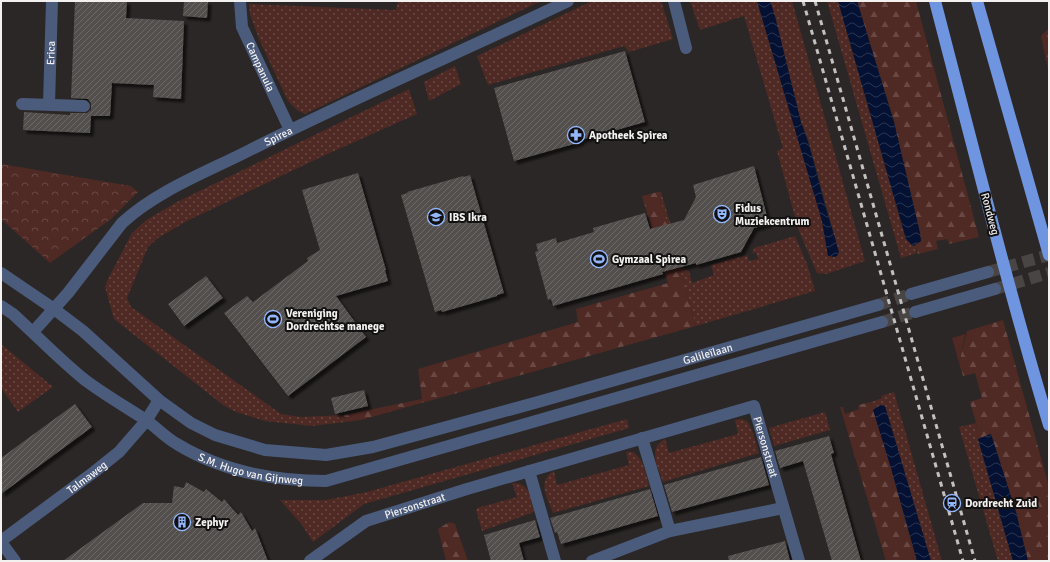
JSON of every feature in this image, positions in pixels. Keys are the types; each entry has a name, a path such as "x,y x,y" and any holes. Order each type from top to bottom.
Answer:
{"highway":[{"name":"Rondweg","path":"935,1 1030,362 1049,425"},
{"path":"977,1 1049,255"}],"street":[{"name":"Erica","path":"49,104 52,1"},
{"name":"Campanula","path":"240,1 242,27 290,130"},
{"name":"Spirea","path":"33,332 54,309 122,223 130,215 170,189 290,130 568,1"},
{"path":"674,1 686,48"},
{"path":"22,104 84,106"},
{"path":"911,294 988,272"},
{"name":"S.M. Hugo van Gijnweg","path":"1,273 54,309 83,331 159,400 190,423 215,435 265,450 326,455 373,448 538,402"},
{"path":"915,312 995,289"},
{"name":"Galileïlaan","path":"538,402 878,305"},
{"name":"S.M. Hugo van Gijnweg","path":"1,306 13,314 84,378 109,397 146,421 176,444 198,456 221,465 268,477 296,481 326,481 544,420"},
{"name":"Galileïlaan","path":"544,420 882,322"},
{"name":"Talmaweg","path":"1,541 94,472 118,452 146,421 159,400"},
{"name":"Piersonstraat","path":"310,561 366,521 437,498 754,406 799,561"},
{"path":"642,438 670,532"},
{"path":"529,471 555,561"},
{"path":"592,561 670,532 783,508"},
{"path":"1,541 15,561"}],"green space":[{"path":"398,1 541,1 305,114 298,111 288,101 259,39 250,14 249,4 396,10"},
{"path":"592,1 661,1 673,39 629,52 624,46 488,85 477,56"},
{"path":"690,1 757,1 822,221 828,256 839,253 808,139 801,122 770,1 792,1 865,261 826,274 817,273 799,231 777,151 783,148 744,16 700,30"},
{"path":"827,1 838,1 906,239 913,246 915,245 917,253 901,258"},
{"path":"857,1 916,1 979,237 949,244 947,239 936,241 938,249 918,254 915,245 921,241 920,233 894,122"},
{"path":"1049,28 1049,74 1041,36"},
{"path":"455,66 461,84 429,101 424,82"},
{"path":"409,89 417,114 323,156 187,221 158,238 148,247 127,298 131,307 281,414 301,417 344,415 345,422 312,426 265,421 236,412 223,405 114,319 105,287 132,233 145,221 177,202"},
{"path":"1,164 131,186 138,192 111,219 50,263 1,219"},
{"path":"658,192 661,192 684,270 689,271 692,283 714,275 711,265 747,255 749,261 758,259 756,252 751,254 754,248 795,236 807,264 815,291 696,326"},
{"path":"658,192 696,326 361,420 345,422 344,415 422,399 418,369 578,322 576,309 668,283 642,196"},
{"path":"1003,320 1049,487 1049,561 1028,561 1016,512 991,434 978,439 976,423 970,402 982,398 975,373 963,376 959,363 967,331"},
{"path":"965,334 965,336 959,363 952,338"},
{"path":"1,344 53,387 18,412 1,388"},
{"path":"894,392 942,561 931,561 885,407 880,405 873,410 871,402 882,398 881,396"},
{"path":"871,402 917,561 886,561 840,407 843,407 845,414 859,409 858,405"},
{"path":"825,412 830,430 774,446 769,428"},
{"path":"627,419 629,428 364,504 313,542 302,525 280,500 326,500 367,492"},
{"path":"742,419 748,422 759,453 663,482 655,458 655,453 656,447 665,439 669,453 738,434 735,420"},
{"path":"976,423 978,439 1013,561 998,561 959,427"},
{"path":"626,452 633,452 640,459 644,467 649,486 553,513 546,496 544,485 549,475 554,471 557,485 629,465"},
{"path":"512,483 523,485 526,488 529,492 534,512 482,531 476,510 477,508 517,497"},
{"path":"449,522 455,524 468,561 446,561 438,529"}],"water":[{"path":"757,1 770,1 775,16 801,122 836,240 839,253 835,257 828,256 822,221"},
{"path":"838,1 857,1 894,122 920,233 921,241 913,246 906,239"},
{"path":"880,405 885,406 931,561 917,561 873,410"},
{"path":"991,434 1016,512 1028,561 1013,561 978,439"}],"building":[{"path":"75,1 127,1 126,18 184,21 181,99 153,97 154,85 112,83 110,116 91,116 90,133 23,130 24,112 70,115 70,113 87,113 91,110 91,103 88,99 71,98"},
{"path":"184,1 208,1 207,18 183,16"},
{"path":"625,51 645,122 514,161 494,88"},
{"path":"754,166 769,224 754,228 741,252 696,265 696,263 662,272 663,274 553,306 551,299 548,300 535,252 538,251 536,244 556,238 557,243 594,232 593,228 645,213 650,229 684,220 696,197 693,185"},
{"path":"358,173 388,281 336,296 366,337 288,396 224,313 247,296 253,302 308,261 307,258 320,250 302,190"},
{"path":"470,175 504,293 442,312 441,310 435,312 401,195 408,193 407,192"},
{"path":"206,276 223,298 184,326 168,304"},
{"path":"364,390 368,406 335,414 331,398"},
{"path":"75,404 92,427 1,494 1,458"},
{"path":"829,436 834,453 831,454 861,561 832,561 803,461 780,468 775,451"},
{"path":"761,457 769,485 672,512 664,485"},
{"name":"Zephyr","path":"186,482 204,492 206,489 222,502 224,499 238,515 241,512 252,531 255,528 268,561 63,561 143,503 172,503 174,486 184,488"},
{"path":"650,489 658,516 561,544 557,532 555,533 550,518"},
{"path":"535,520 540,537 519,543 524,561 491,561 484,535"},
{"path":"785,541 790,561 729,561 728,556"}],"tunnel":[{"path":"988,272 1049,255"},
{"path":"995,289 1049,273"},
{"path":"878,305 911,294"},
{"path":"882,322 915,312"}],"railway":[{"path":"803,1 963,561"},
{"path":"815,1 975,561"}],"place":[{"name":"Apotheek Spirea","path":"576,135"},
{"name":"Fidus Muziekcentrum","path":"722,214"},
{"name":"IBS Ikra","path":"436,217"},
{"name":"Gymzaal Spirea","path":"599,259"},
{"name":"Vereniging Dordrechtse manege","path":"273,319"},
{"name":"Dordrecht Zuid","path":"952,503"},
{"name":"Zephyr","path":"182,522"}]}
